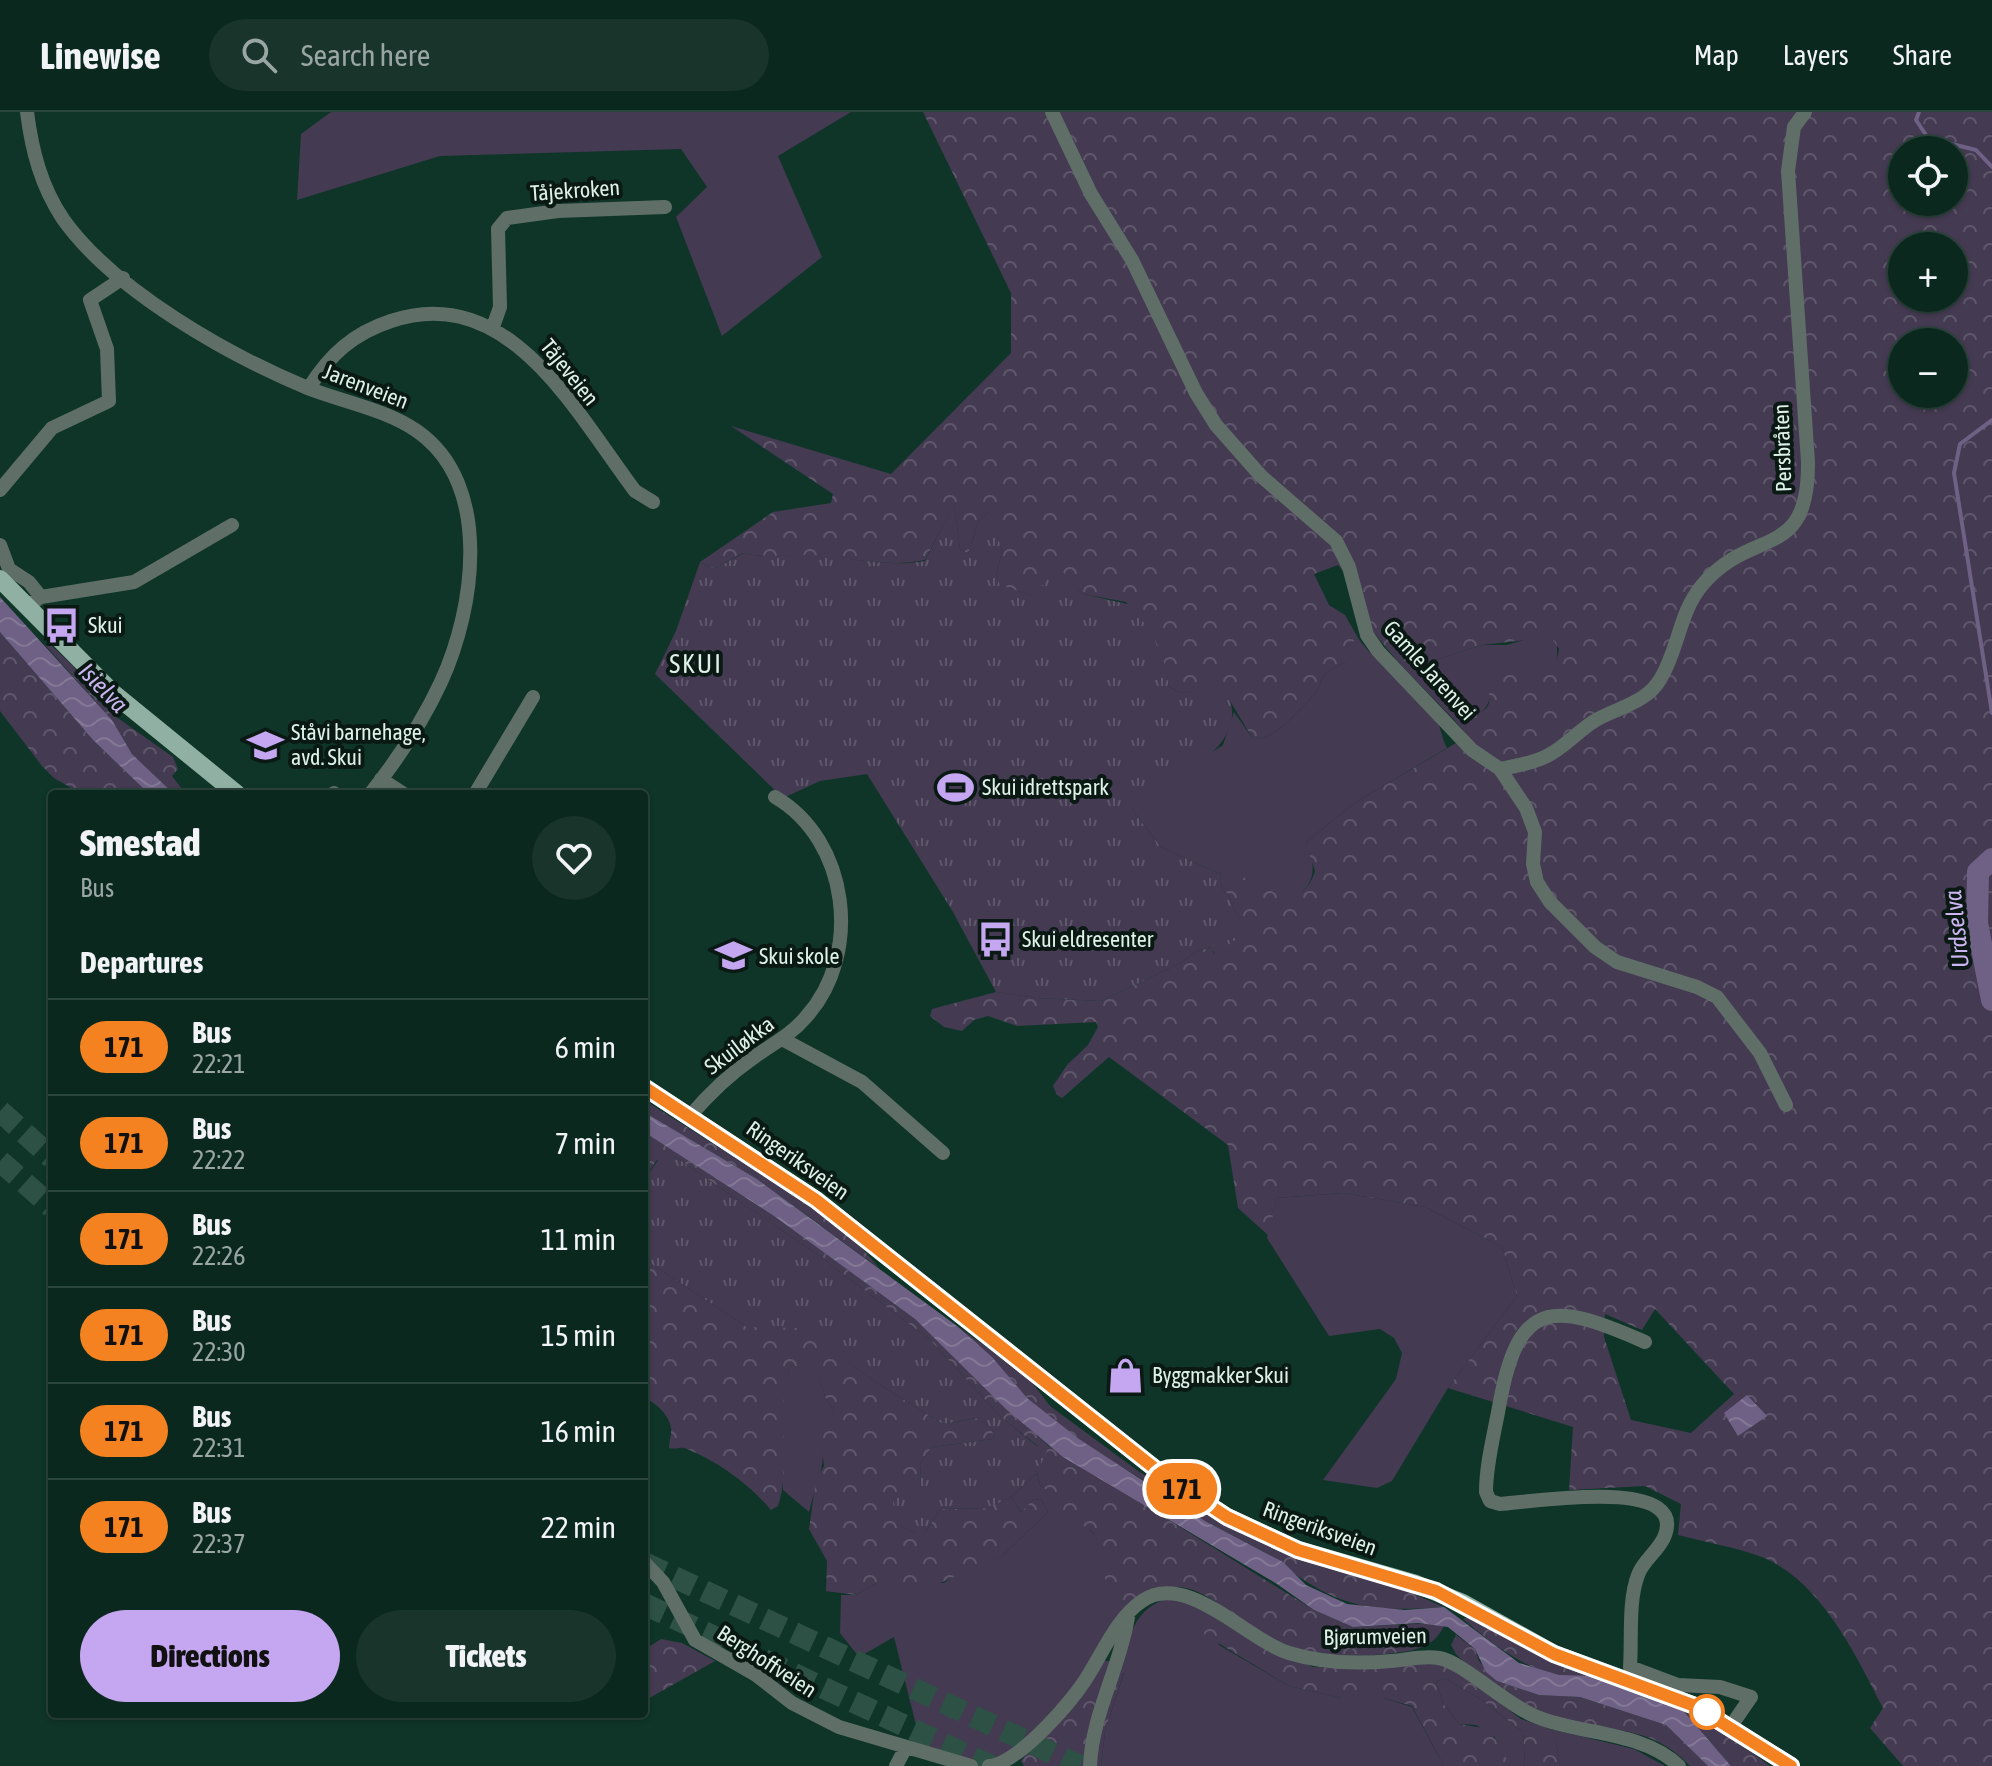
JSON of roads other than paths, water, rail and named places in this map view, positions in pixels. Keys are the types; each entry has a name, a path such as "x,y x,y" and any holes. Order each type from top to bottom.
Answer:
{"main road":[{"path":"0,579 34,602 113,693 232,790"},
{"name":"Ringeriksveien","path":"648,1090 816,1200 1146,1462 1227,1517 1298,1550 1436,1591 1554,1654 1682,1701 1731,1726 1791,1766"}],"street":[{"name":"Jarenveien","path":"27,112 32,152 43,183 64,220 123,278 182,324 309,388 415,429 439,449 455,475 465,509 467,586 455,642 427,709 405,748 373,790"},
{"name":"Gamle Jarenvei","path":"1052,112 1091,194 1119,234 1196,393 1216,425 1261,476 1319,523 1336,541 1349,567 1367,635 1378,651 1472,750 1500,769 1526,808 1535,832 1533,864 1537,882 1550,902 1595,947 1617,962 1697,987 1717,997 1760,1053 1786,1105"},
{"name":"Persbråten","path":"1500,769 1549,756 1595,720 1650,692 1660,681 1682,618 1703,584 1737,557 1795,526 1801,516 1808,493 1808,462 1788,171 1794,127 1805,112"},
{"name":"Tåjekroken","path":"493,327 500,307 498,229 507,218 558,211 665,207"},
{"path":"0,490 52,428 109,401 107,349 90,300 123,278"},
{"name":"Tåjeveien","path":"309,388 333,355 372,327 407,315 468,319 493,327 515,341 542,368 635,491 653,502"},
{"path":"0,545 9,569 29,582 34,602 134,582 232,525"},
{"path":"477,790 533,697"},
{"path":"381,779 398,790"},
{"name":"Skuiløkka","path":"690,1116 753,1057 784,1040 819,999 834,968 842,921 837,881 822,847 789,806 775,797"},
{"path":"784,1040 862,1082 943,1153"},
{"path":"1645,1342 1608,1326 1570,1317 1546,1317 1529,1325 1507,1362 1486,1492 1490,1501 1500,1504 1626,1495 1650,1503 1662,1512 1667,1523 1665,1536 1638,1575 1630,1667 1678,1685 1728,1688 1751,1697 1731,1726"},
{"name":"Berghoffveien","path":"648,1566 663,1582 689,1632 703,1646 756,1675 813,1716 905,1749 971,1766"},
{"name":"Bjørumveien","path":"1128,1617 1143,1600 1177,1593 1193,1597 1252,1636 1287,1653 1353,1663 1439,1658 1455,1663 1502,1699 1528,1714 1553,1724 1637,1743 1679,1766"},
{"path":"989,1766 1001,1765 1025,1747 1087,1678 1112,1634 1128,1617"},
{"path":"1090,1766 1102,1706 1125,1638 1128,1617"},
{"path":"896,1766 905,1749"}],"water":[{"path":"0,597 112,720 132,754 170,790 145,790 93,740 0,632"},
{"path":"648,1114 757,1179 957,1326 992,1357 1027,1398 1079,1439 1205,1521 1283,1562 1306,1585 1347,1604 1405,1610 1444,1607 1519,1663 1559,1675 1594,1676 1681,1708 1731,1766 1708,1766 1666,1725 1580,1697 1539,1695 1497,1681 1486,1672 1475,1649 1448,1627 1419,1623 1353,1627 1314,1610 1277,1584 1063,1457 1007,1410 915,1319 774,1216 648,1135"},
{"path":"1747,1395 1767,1416 1738,1436 1724,1413"}],"waterway":[{"path":"1919,112 1916,120 1928,138 1976,150 1992,167"},
{"path":"1992,420 1960,444 1954,473 1992,713"},
{"name":"Urdselva","path":"1992,859 1978,872 1977,923 1992,1000"}],"tunnel":[{"path":"0,1111 48,1154"},
{"path":"0,1161 48,1203"},
{"path":"648,1565 1080,1766"},
{"path":"648,1606 991,1766"}],"place":[{"name":"Skui","path":"62,625"},
{"name":"Ståvi barnehage, avd. Skui","path":"265,745"},
{"name":"Skui idrettspark","path":"956,787"},
{"name":"Skui eldresenter","path":"996,939"},
{"name":"Skui skole","path":"733,956"},
{"name":"Byggmakker Skui","path":"1126,1375"}],"district":[{"name":"SKUI","path":"696,664"}],"water label":[{"name":"Isielva","path":"103,688"}]}
